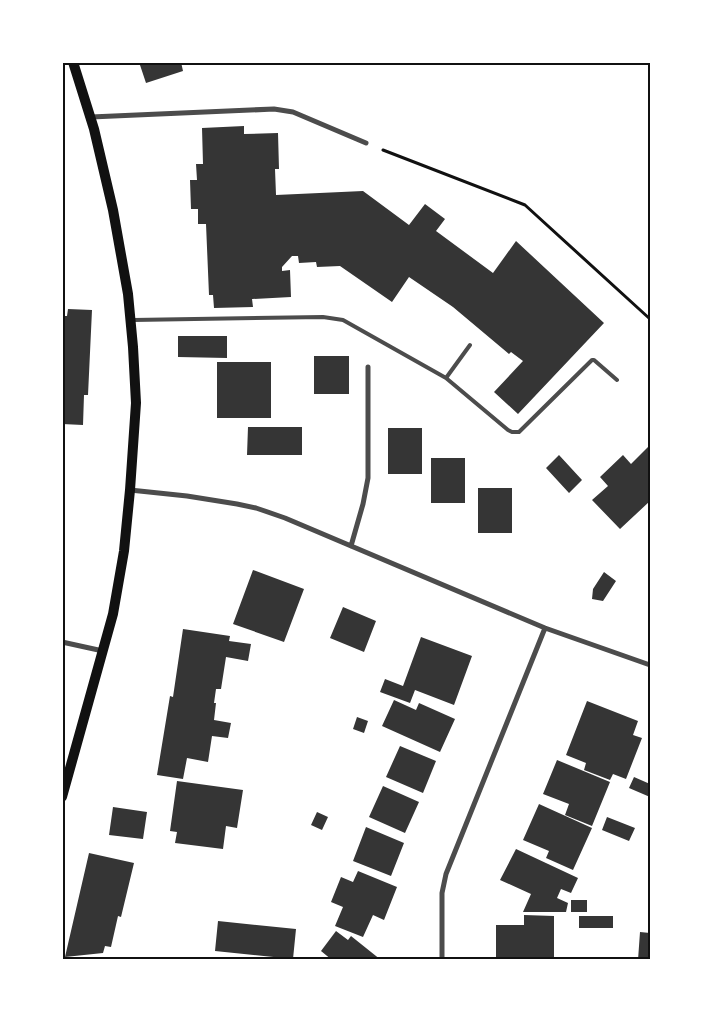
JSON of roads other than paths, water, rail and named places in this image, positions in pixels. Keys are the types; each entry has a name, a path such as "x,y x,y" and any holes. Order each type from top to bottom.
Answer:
{"main road":[{"path":"62,797 113,614 121,569 130,490 136,403 133,347 126,285 110,197 94,129 73,62"}],"street":[{"path":"90,117 274,109 293,112 366,144"},
{"path":"351,546 368,478 368,367"},
{"path":"130,490 222,501 256,508 285,518 545,628 650,665"},
{"path":"442,960 442,892 446,874 545,628"},
{"path":"62,642 103,651"}],"lane":[{"path":"130,320 335,318 344,320 446,378 508,430 514,432 519,432 592,360 617,380"},
{"path":"446,378 470,346"}]}
